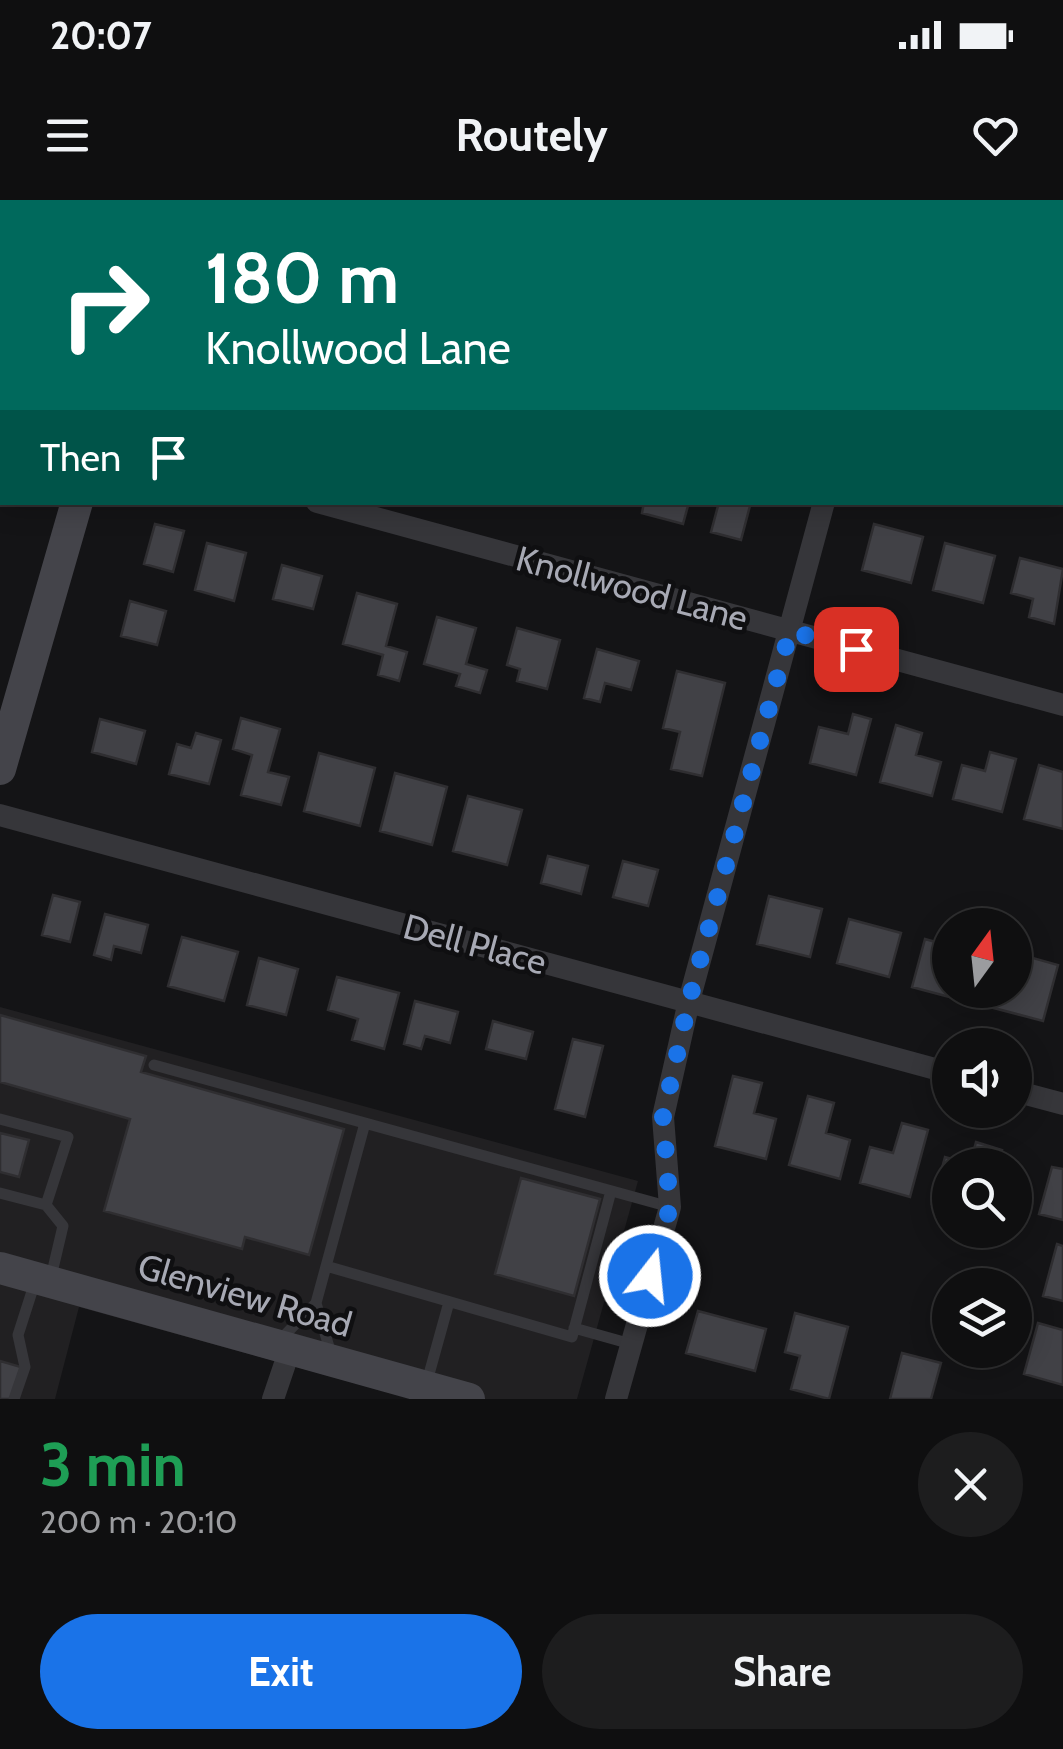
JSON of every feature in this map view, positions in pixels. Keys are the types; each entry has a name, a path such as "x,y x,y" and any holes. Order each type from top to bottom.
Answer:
{"main road":[{"path":"0,768 76,505"},
{"name":"Glenview Road","path":"0,1268 470,1399"}],"street":[{"name":"Knollwood Lane","path":"327,505 1063,705"},
{"path":"616,1399 670,1207 663,1117 689,1001 823,505"},
{"name":"Dell Place","path":"0,815 932,1068"},
{"path":"1032,1096 1063,1104"},
{"path":"274,1399 283,1347"}],"lane":[{"path":"154,1065 670,1207"},
{"path":"0,1119 68,1138 46,1205"},
{"path":"283,1347 316,1303 365,1123"},
{"path":"326,1266 572,1338 611,1191"},
{"path":"0,1193 46,1205 62,1226 18,1335 25,1367 14,1399"},
{"path":"426,1387 449,1302"},
{"path":"316,1303 333,1361"},
{"path":"574,1328 630,1344"},
{"path":"0,1332 18,1335"}],"shaded area":[{"path":"0,1007 638,1181 577,1399 412,1399 79,1307 55,1399 0,1399"}],"building":[{"path":"643,505 688,505 683,524 642,513"},
{"path":"718,505 750,505 741,540 711,532"},
{"path":"155,524 184,531 173,572 144,564"},
{"path":"874,524 923,537 911,583 862,570"},
{"path":"207,543 246,553 234,601 195,590"},
{"path":"945,543 995,556 983,603 933,590"},
{"path":"1020,558 1063,569 1054,624 1029,617 1033,599 1011,593"},
{"path":"282,565 322,576 313,609 273,599"},
{"path":"357,593 397,604 386,646 407,652 399,681 378,675 383,655 343,644"},
{"path":"130,601 166,611 157,645 121,636"},
{"path":"437,617 476,628 466,664 487,670 480,693 456,686 460,674 424,664"},
{"path":"517,628 560,640 547,689 517,681 520,669 507,665"},
{"path":"597,649 639,661 631,690 605,683 600,702 584,698"},
{"path":"677,671 725,683 702,776 671,769 680,732 663,728"},
{"path":"853,714 871,719 856,775 810,763 819,727 848,734"},
{"path":"241,718 280,729 268,772 289,777 281,805 241,795 252,755 233,749"},
{"path":"100,719 145,731 136,764 92,752"},
{"path":"896,725 922,733 916,755 941,762 932,796 880,782"},
{"path":"196,733 221,740 209,784 169,774 177,744 191,748"},
{"path":"990,752 1016,759 1002,812 953,799 962,765 985,771"},
{"path":"319,753 375,768 360,826 304,811"},
{"path":"1039,765 1063,772 1063,829 1024,819"},
{"path":"395,773 447,787 432,845 380,831"},
{"path":"468,796 522,810 507,865 453,851"},
{"path":"548,856 588,866 581,894 541,883"},
{"path":"623,861 658,870 648,906 613,897"},
{"path":"53,895 80,902 70,942 42,935"},
{"path":"769,896 822,909 810,957 757,944"},
{"path":"105,914 148,925 141,953 114,946 111,960 94,955"},
{"path":"849,919 901,933 889,977 837,963"},
{"path":"182,937 238,952 224,1001 168,986"},
{"path":"925,939 932,941 932,992 912,987"},
{"path":"259,958 298,969 286,1015 247,1005"},
{"path":"1032,958 1058,965 1043,1021 994,1008 1032,1008"},
{"path":"337,977 399,993 384,1049 352,1040 358,1019 328,1010"},
{"path":"415,1001 458,1012 450,1043 425,1036 421,1049 404,1044"},
{"path":"0,1015 146,1056 141,1072 344,1129 309,1255 245,1237 242,1249 104,1211 130,1119 0,1082"},
{"path":"493,1021 533,1032 526,1059 486,1049"},
{"path":"573,1039 603,1046 585,1117 555,1109"},
{"path":"733,1076 762,1083 754,1113 776,1119 766,1159 715,1146"},
{"path":"808,1096 834,1103 826,1133 850,1140 840,1179 789,1165"},
{"path":"902,1123 928,1130 910,1197 860,1183 870,1147 893,1153"},
{"path":"0,1133 29,1140 19,1177 0,1172"},
{"path":"976,1142 996,1148 974,1148"},
{"path":"1052,1167 1063,1169 1063,1220 1039,1214"},
{"path":"521,1178 600,1199 574,1296 495,1274"},
{"path":"1057,1244 1063,1246 1063,1301 1043,1296"},
{"path":"698,1311 766,1329 755,1371 686,1353"},
{"path":"795,1313 848,1327 829,1399 791,1389 800,1356 785,1352"},
{"path":"1038,1323 1063,1330 1063,1385 1024,1374 1026,1368 1032,1368 1032,1345"},
{"path":"902,1353 932,1361 932,1368 940,1368 931,1399 890,1399"},
{"path":"0,1361 21,1367 12,1399 0,1399"}],"route":[{"path":"650,1276 670,1207 670,1162 663,1117 689,1001 790,631 856,649"}]}
